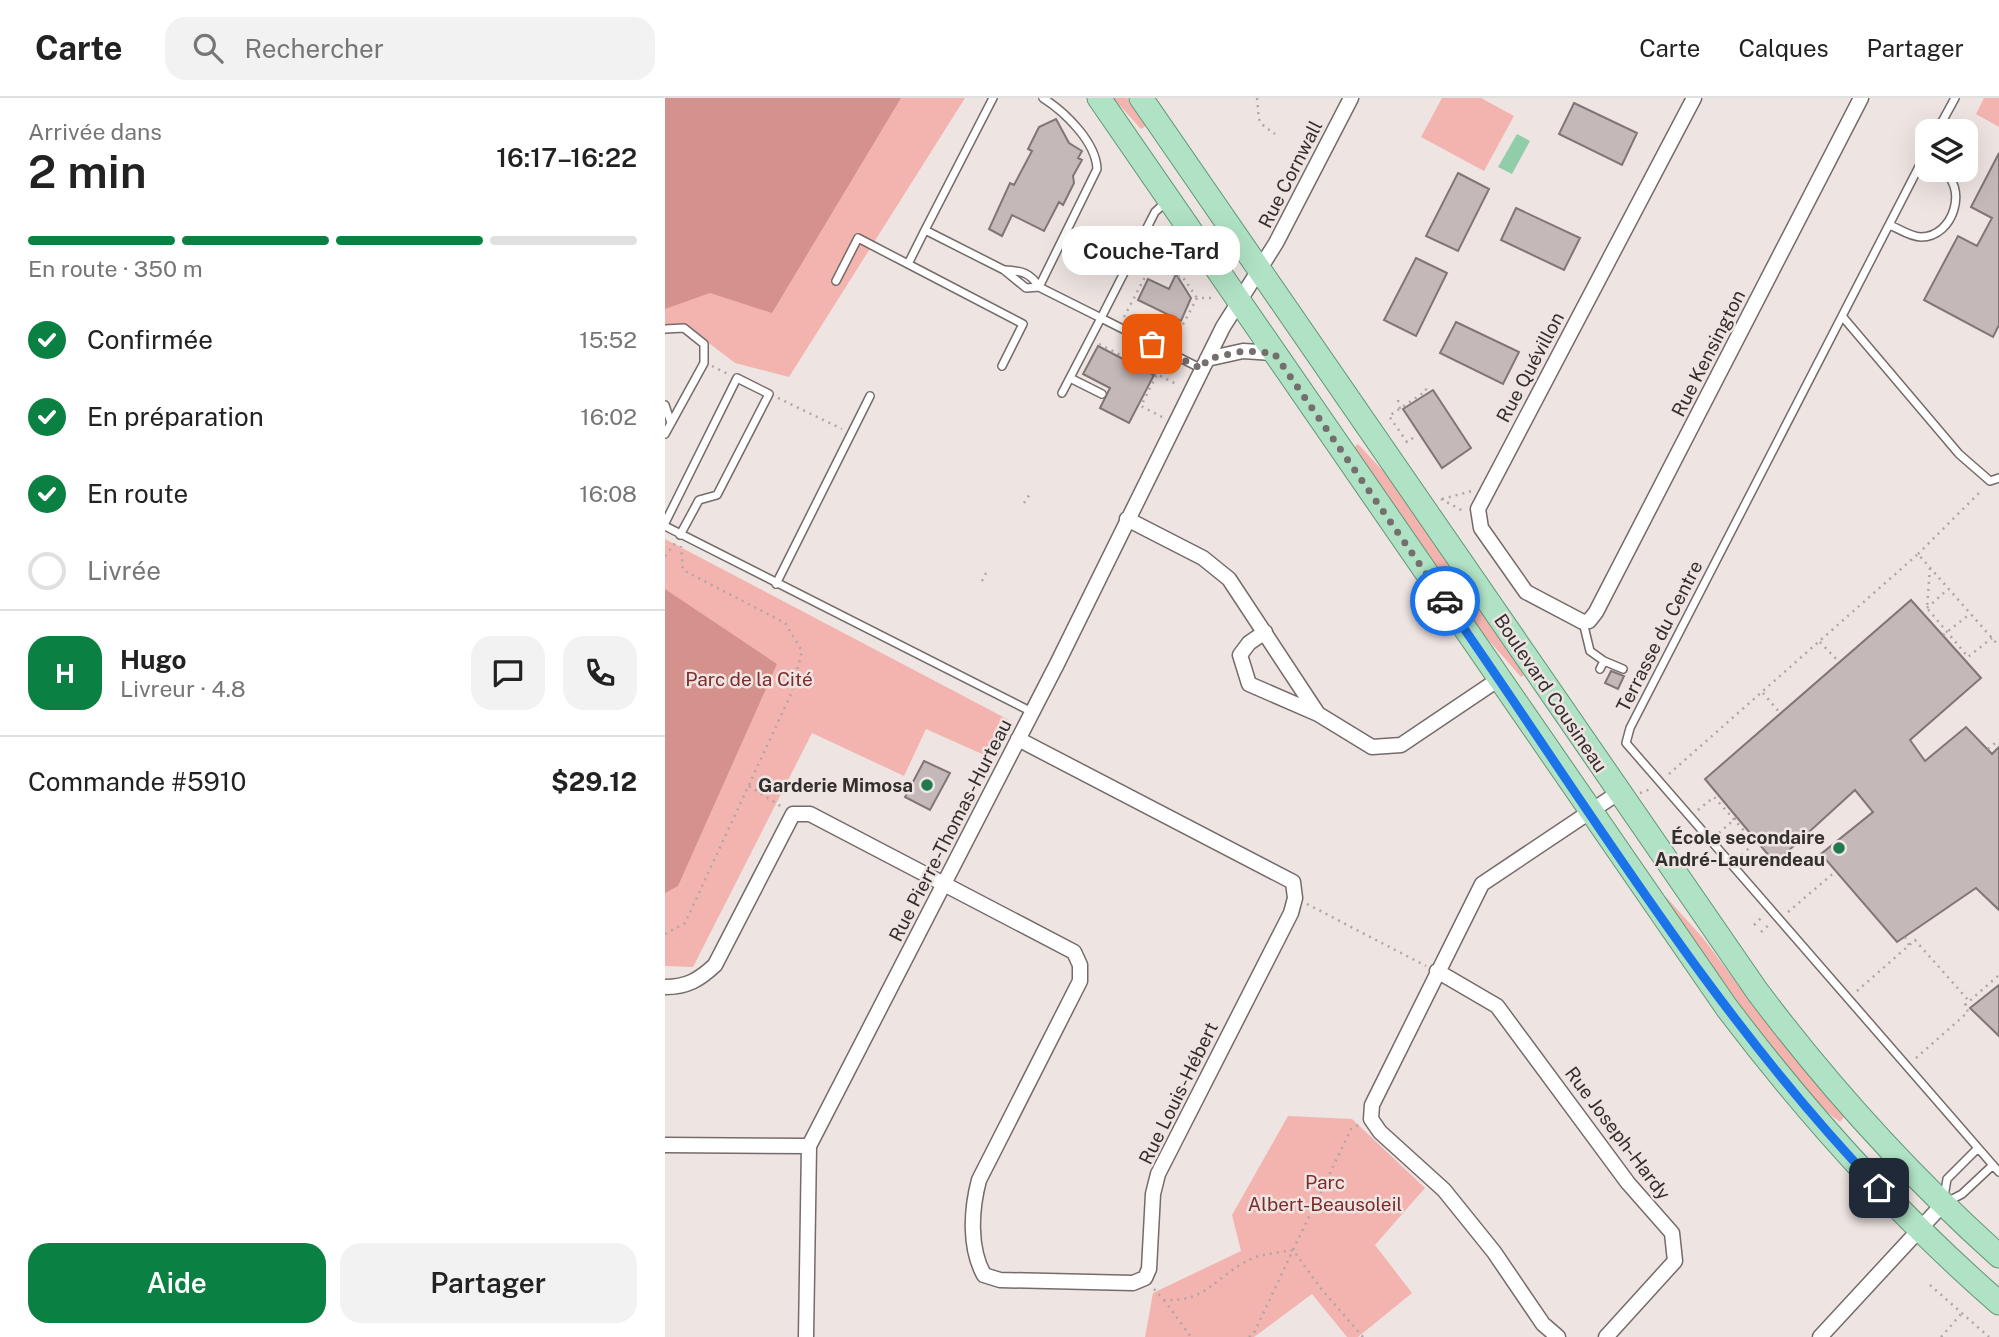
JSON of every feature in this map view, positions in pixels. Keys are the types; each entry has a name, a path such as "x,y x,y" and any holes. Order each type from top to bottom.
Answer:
{"main road":[{"name":"Boulevard Cousineau","path":"1099,98 1169,200 1227,299 1274,353 1590,812 1755,1046 1834,1140 1920,1230 1999,1303"},
{"name":"Boulevard Cousineau","path":"1142,98 1259,270 1628,794 1790,1034 1861,1118 1999,1256"}],"street":[{"name":"Rue Cornwall","path":"1227,299 1259,270 1276,243 1351,98"},
{"name":"Rue Quévillon","path":"1584,622 1526,592 1481,528 1478,509 1694,98"},
{"name":"Rue Kensington","path":"1584,622 1596,612 1861,98"},
{"name":"Rue Pierre-Thomas-Hurteau","path":"806,1337 809,1146 1032,712 1204,364 1227,299"},
{"path":"1204,364 1243,351 1274,353"},
{"path":"1127,519 1203,558 1229,579 1318,715"},
{"path":"1265,632 1249,643 1240,655 1249,684 1318,715 1372,747 1401,745 1499,679"},
{"path":"1018,739 1293,882 1295,898"},
{"path":"1558,1337 1543,1324 1494,1252 1444,1190 1380,1132 1371,1119 1372,1105 1482,884 1590,812 1628,794"},
{"path":"665,987 681,987 700,979 715,965 793,814 810,814 1074,952 1080,965 1080,981 979,1180 974,1200 975,1259 985,1275 1000,1280 1133,1283 1145,1278"},
{"name":"Rue Louis-Hébert","path":"1145,1278 1149,1269 1153,1194 1158,1174 1291,913 1295,898"},
{"name":"Rue Joseph-Hardy","path":"1437,971 1497,1006 1628,1183 1672,1233 1675,1261 1606,1337"},
{"path":"665,1145 809,1146"},
{"path":"1820,1337 1944,1203"}],"lane":[{"path":"908,264 993,98"},
{"path":"1039,287 1097,169 1093,154 1070,120 1043,98"},
{"path":"1944,119 1955,98"},
{"name":"Terrasse du Centre","path":"1915,179 1630,728 1626,743 1999,1172"},
{"path":"1890,225 1922,237 1935,233 1944,225 1955,206 1957,192 1954,182"},
{"path":"1062,393 1156,212 1169,200"},
{"path":"925,230 1004,270 1026,288 1039,287 1204,364"},
{"path":"836,281 858,238 1023,324 1002,366"},
{"path":"1004,270 1022,271 1033,276 1039,287"},
{"path":"1842,316 1959,454 1990,481 1999,478"},
{"path":"665,329 684,328 704,344 704,363 665,434"},
{"path":"680,536 699,500 716,495 769,394 737,378 665,524 680,536 1032,712"},
{"path":"1070,378 1102,394"},
{"path":"776,584 870,396"},
{"path":"665,405 671,424"},
{"path":"1584,622 1590,650 1602,665 1623,669"},
{"path":"1944,1203 1947,1179 1978,1148"},
{"path":"1944,1203 1962,1194 1993,1165"}],"path":[{"path":"1257,98 1259,122 1265,130 1275,134"},
{"path":"1122,319 1155,258"},
{"path":"1151,265 1176,277 1182,276 1197,298"},
{"path":"1197,298 1227,299"},
{"path":"1173,344 1197,298"},
{"path":"1097,343 1178,385"},
{"path":"1162,417 1141,406 1164,360"},
{"path":"704,363 737,378"},
{"path":"1413,438 1407,442 1389,416 1426,391 1426,384"},
{"path":"769,394 851,433"},
{"path":"1398,400 1400,409"},
{"path":"1669,774 1918,554 1990,481"},
{"path":"1442,499 1472,491"},
{"path":"1024,503 1030,494"},
{"path":"1434,495 1463,511"},
{"path":"665,556 680,536"},
{"path":"665,934 685,923 791,694 802,651 785,623 683,570 680,536"},
{"path":"1918,554 1999,646"},
{"path":"1930,568 1927,608 1968,657 1991,638"},
{"path":"982,581 986,573"},
{"path":"1927,608 1948,589"},
{"path":"1943,635 1971,614"},
{"path":"1820,642 1839,662"},
{"path":"1763,693 1780,713"},
{"path":"1988,749 1999,740"},
{"path":"749,786 793,814"},
{"path":"1628,794 1651,789"},
{"path":"1698,810 1715,795 1736,819 1756,842 1739,857"},
{"path":"1719,834 1736,819"},
{"path":"1787,912 1836,871"},
{"path":"1295,898 1437,971"},
{"path":"1905,937 1909,945"},
{"path":"1857,991 1915,940 1969,1001"},
{"path":"1916,1058 1968,1012 1965,1005 1999,975"},
{"path":"1249,1337 1254,1333 1350,1129 1371,1119"},
{"path":"1164,1300 1182,1301 1201,1295 1247,1260 1293,1250"},
{"path":"1293,1250 1322,1290 1363,1337"},
{"path":"1145,1278 1191,1337"},
{"path":"1930,1284 1989,1337"},
{"path":"1941,1337 1962,1313"}],"green space":[{"path":"665,98 965,98 789,377 735,363 697,334 674,328 665,335"},
{"path":"665,98 901,98 772,313 710,293 665,309"},
{"path":"1113,98 1127,98 1146,126 1141,129"},
{"path":"1442,98 1481,98 1514,116 1484,171 1421,137"},
{"path":"1984,98 1999,98 1999,127 1976,114"},
{"path":"1358,444 1385,473 1524,675 1521,677 1478,628 1353,448"},
{"name":"Parc de la Cité","path":"665,539 1009,720 991,758 926,729 904,776 812,733 693,967 665,966"},
{"path":"665,589 777,664 678,886 665,893"},
{"path":"1666,897 1703,938 1773,1032 1844,1117 1840,1122 1820,1107 1746,1016 1664,899"},
{"name":"Parc Albert-Beausoleil","path":"1288,1116 1352,1119 1425,1188 1375,1245 1412,1293 1358,1337 1347,1337 1312,1294 1254,1337 1145,1337 1153,1293 1241,1251 1232,1215"}],"shaded area":[{"path":"1517,134 1530,141 1512,174 1498,167"}],"building":[{"path":"1574,103 1637,133 1622,165 1559,134"},
{"path":"1056,119 1069,143 1082,151 1078,158 1082,160 1073,176 1074,183 1063,205 1059,202 1044,231 1012,215 1002,236 989,229 1010,183 1014,185 1032,151 1028,149 1039,127"},
{"path":"1999,153 1999,325 1993,337 1924,300 1958,236 1977,246 1992,218 1971,207"},
{"path":"1458,173 1489,189 1458,251 1426,236"},
{"path":"1516,208 1580,238 1564,270 1501,240"},
{"path":"1416,258 1447,273 1416,336 1384,320"},
{"path":"1176,274 1191,298 1181,321 1138,300 1148,279 1169,289"},
{"path":"1456,322 1519,352 1503,384 1440,353"},
{"path":"1098,346 1154,375 1129,423 1100,408 1110,388 1083,374"},
{"path":"1433,390 1471,448 1442,468 1403,409"},
{"path":"1911,600 1981,678 1910,740 1925,761 1966,727 1992,754 1999,747 1999,910 1976,888 1897,942 1821,854 1873,812 1855,790 1775,863 1705,779"},
{"path":"1611,671 1624,676 1618,689 1605,683"},
{"name":"Garderie Mimosa","path":"924,761 950,773 930,810 905,797"},
{"path":"1999,985 1999,1036 1970,1008"}],"way so far":[{"path":"1152,344 1202,369 1207,359 1228,353 1274,353 1445,601"}],"place":[{"name":"Couche-Tard","path":"1152,344"},
{"name":"Garderie Mimosa","path":"927,785"},
{"name":"École secondaire André-Laurendeau","path":"1839,848"}],"route":[{"path":"1445,601 1715,993 1784,1082 1879,1188"}]}
